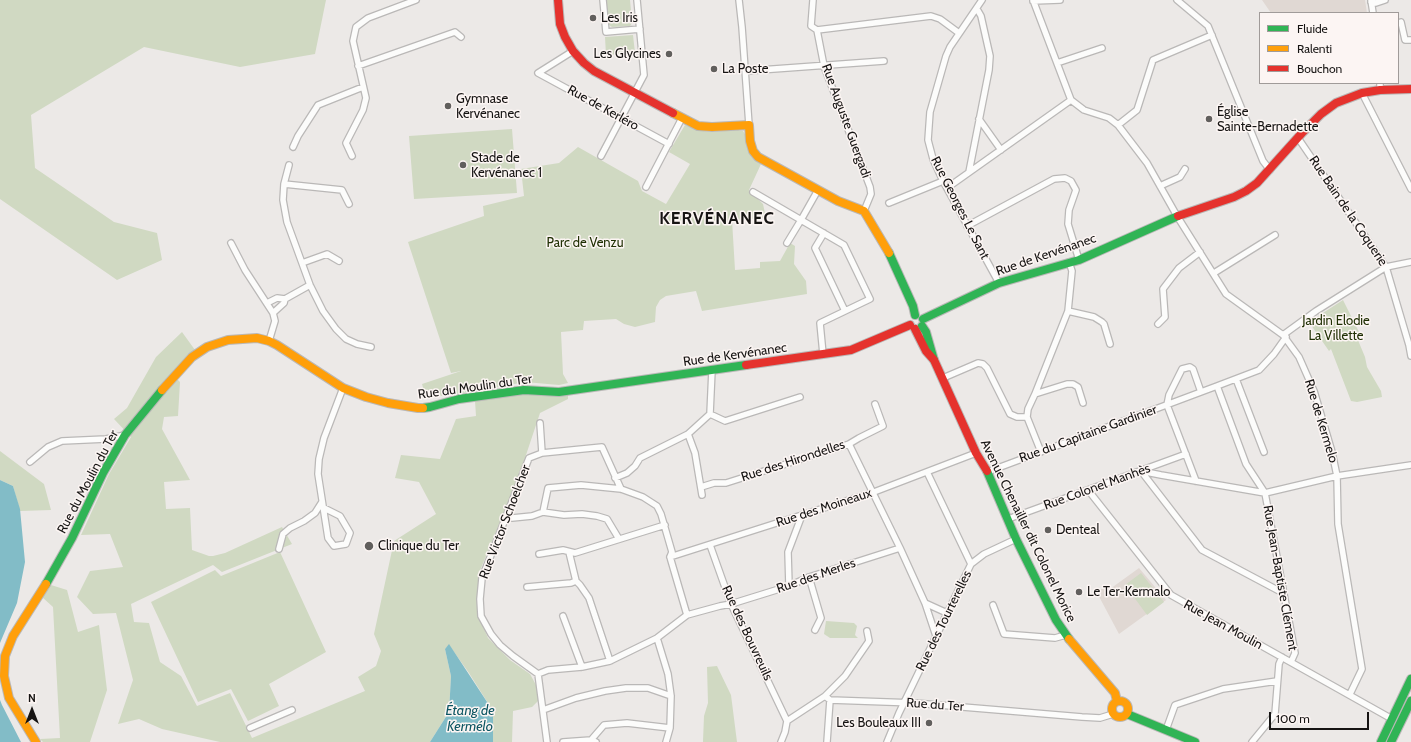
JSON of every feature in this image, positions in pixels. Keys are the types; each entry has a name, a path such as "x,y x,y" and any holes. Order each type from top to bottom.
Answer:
{"street":[{"path":"352,156 346,143 363,110 366,98 353,40 356,27 368,18 415,0"},
{"path":"558,0 560,24 565,37 573,51 584,63 594,70 698,126 749,125"},
{"path":"603,0 606,32 640,29"},
{"path":"601,156 644,75 637,0"},
{"path":"739,0 746,71 750,142 753,152 758,157 818,190 852,208 864,212"},
{"name":"Rue Auguste Guergadi","path":"813,0 811,26 817,30 824,66 870,187 871,194 864,212"},
{"name":"Rue Georges Le Sant","path":"982,0 959,33 946,56 930,112 929,145 933,159 943,181 999,283"},
{"path":"1060,0 1033,0 1071,100 1084,110 1109,118 1118,125 1137,110 1153,60 1212,35"},
{"path":"1177,0 1208,26 1263,161 1270,170"},
{"path":"1372,12 1371,1 1376,3 1385,0"},
{"path":"970,172 989,70 990,56 981,16 976,9"},
{"path":"817,30 931,16 940,19 959,33"},
{"path":"1399,23 1401,22 1406,40 1411,40"},
{"path":"358,66 455,32 461,37"},
{"path":"1057,63 1102,48"},
{"name":"Rue de Kerléro","path":"573,51 538,73 669,144"},
{"path":"746,71 884,61"},
{"name":"Rue de Kervénanec","path":"559,392 851,350 917,323 999,283 1079,260 1177,216 1234,197 1257,183 1321,114 1336,103 1380,86 1411,90"},
{"path":"293,147 298,136 318,105 363,87"},
{"path":"1362,92 1411,189"},
{"path":"947,188 1071,100"},
{"path":"646,188 682,118"},
{"path":"979,119 1001,150"},
{"name":"Rue de Kermelo","path":"1118,125 1147,163 1177,216 1226,294 1285,336 1299,357 1314,391 1332,452 1337,476 1338,524 1362,669 1350,694"},
{"name":"Rue Bain de la Coquerie","path":"1298,138 1386,267 1411,356"},
{"path":"289,166 284,184 283,200 287,222 310,285 323,311 336,329 346,339 371,347"},
{"path":"1160,186 1180,178 1185,169"},
{"path":"967,226 1054,179 1065,178 1071,181 1076,190 1069,210 1068,224 1079,260"},
{"path":"889,203 943,181"},
{"path":"284,184 342,190 349,204"},
{"path":"786,243 802,220 818,190"},
{"path":"753,192 844,244 870,299 820,323 823,354"},
{"name":"Avenue Chenailler dit Colonel Morice","path":"864,212 888,250 913,306 926,351 934,360 943,378 976,453 987,472 1044,598 1066,635 1115,693 1117,701 1122,700 1126,703 1128,708 1127,714"},
{"path":"824,233 815,248 845,311"},
{"path":"1214,273 1275,235"},
{"path":"231,243 245,270 273,313 275,321 268,341"},
{"path":"1158,324 1165,317 1163,289 1179,268 1200,252"},
{"path":"302,263 327,254 339,261"},
{"path":"1041,452 1027,417 1028,409 1068,311 1072,271 1069,262"},
{"path":"1386,267 1411,262"},
{"name":"Rue du Capitaine Gardinier","path":"987,472 1259,370 1274,354 1285,336 1306,318 1386,267"},
{"path":"273,313 284,303 286,299 310,285"},
{"path":"267,303 278,298 286,299"},
{"path":"1068,311 1094,317 1102,322 1110,344"},
{"name":"Rue du Moulin du Ter","path":"36,742 9,698 4,676 5,656 13,636 45,586 72,538 104,473 125,435 147,407 192,357 199,352 215,344 228,340 257,338 277,345 344,388 388,404 418,408 430,407 459,399 524,390 559,392"},
{"path":"943,378 978,363 983,364 987,368 1010,414 1017,417 1027,417"},
{"name":"Rue du Capitaine Gardinier","path":"1167,405 1169,395 1182,369 1190,367 1201,392"},
{"path":"616,478 627,473 635,466 640,458 688,434 710,414 712,370"},
{"path":"1236,379 1264,452"},
{"path":"1035,394 1068,384 1073,384 1078,387 1083,403"},
{"path":"1218,386 1246,464 1265,493"},
{"path":"323,505 340,516 350,533 346,544 334,546 328,538 318,474 319,459 324,438 344,388"},
{"path":"710,414 725,421 800,397"},
{"name":"Rue des Hirondelles","path":"701,487 714,483 726,483 849,444 883,426 875,404"},
{"path":"1167,405 1196,481"},
{"name":"Rue Victor Schoelcher","path":"540,423 542,453"},
{"path":"688,434 695,453 702,495"},
{"path":"30,462 48,447 62,441 106,439 125,435"},
{"path":"849,444 874,492 900,548 924,603 936,636"},
{"name":"Rue Victor Schoelcher","path":"538,674 513,656 491,634 481,616 480,599 482,578 529,458 542,453 602,447 621,489"},
{"name":"Rue des Moineaux","path":"670,557 874,492 976,453"},
{"name":"Rue Colonel Manhès","path":"1008,519 1186,454"},
{"path":"1141,470 1161,475 1265,493 1337,476 1411,465"},
{"path":"1141,470 1202,550 1283,594"},
{"path":"927,472 971,564"},
{"path":"543,512 548,488 581,485 621,489 643,497 657,506 665,525 672,552 670,557 687,615 656,638 610,661 582,667 548,670 538,674 547,742"},
{"name":"Rue Jean Moulin","path":"1088,490 1171,595 1350,694 1392,719"},
{"name":"Rue Jean-Baptiste Clément","path":"1265,493 1295,653 1291,662"},
{"path":"279,549 283,534 290,528 304,521 323,505"},
{"path":"506,516 512,518 532,516 543,512 564,515 582,514 597,516 608,519 619,539"},
{"path":"789,586 788,552 802,515"},
{"path":"539,554 563,550 575,553 665,525"},
{"name":"Rue des Tourterelles","path":"887,742 904,703 971,564 984,554 1016,539"},
{"name":"Rue des Bouvreuils","path":"710,545 731,604 787,721"},
{"name":"Rue des Merles","path":"687,615 731,604 789,586 809,577 900,548"},
{"path":"569,552 576,581 589,598 610,661"},
{"path":"809,577 821,618 815,630"},
{"path":"527,587 571,584 576,581"},
{"path":"924,603 948,613"},
{"path":"993,605 1004,634 1055,638 1066,635"},
{"path":"563,616 582,667"},
{"path":"781,742 786,732 787,721 825,696 845,676 869,641 867,631"},
{"path":"656,638 668,674 671,696 670,728 666,742"},
{"path":"1252,742 1275,714 1279,664 1282,657"},
{"path":"1381,742 1411,679"},
{"path":"1166,730 1175,705 1223,688 1277,681"},
{"path":"543,710 605,690 648,688 671,696"},
{"path":"825,696 830,700 827,742"},
{"name":"Rue du Ter","path":"830,700 904,703 1100,718 1113,714"},
{"path":"1117,701 1111,706 1113,714 1120,717 1127,714 1195,742"},
{"path":"1391,742 1411,701"},
{"path":"250,728 292,710"},
{"path":"563,742 594,741 604,725 627,723 670,728"}],"shaded area":[{"path":"1262,0 1365,0 1367,12 1270,12"},
{"path":"1139,568 1166,600 1119,634 1095,589 1110,589"}],"green space":[{"path":"0,0 326,0 315,54 240,67 144,47 31,115 35,168 114,222 157,233 162,260 117,280 0,199"},
{"path":"606,0 630,0 632,23 630,26 612,27 609,25"},
{"path":"633,35 635,53 606,55 605,37"},
{"name":"Parc de Venzu","path":"685,125 697,130 710,132 743,131 746,136 747,148 751,155 761,164 749,190 763,204 766,218 732,220 735,270 760,268 760,262 780,261 790,243 795,246 794,264 806,281 807,294 702,311 696,291 666,296 660,300 656,307 655,322 635,327 624,324 616,319 584,321 583,330 561,332 563,374 568,383 559,385 525,382 426,398 422,384 461,371 451,373 408,242 484,216 483,206 524,196 521,169 559,163 578,147 638,181 642,191 666,204 690,164 669,152"},
{"name":"Stade de Kervénanec 1","path":"512,129 517,193 414,199 409,136"},
{"name":"Jardin Elodie La Villette","path":"1343,300 1359,332 1355,333 1365,357 1367,367 1381,391 1382,397 1357,402 1351,401 1331,349 1329,351 1309,322"},
{"path":"182,332 195,350 172,374 180,382 178,416 164,417 162,429 190,480 164,482 166,509 190,508 192,550 209,556 225,553 282,527 292,544 222,572 213,565 131,604 134,622 149,623 160,662 181,676 197,706 230,693 252,738 365,691 358,677 376,666 381,651 374,634 394,541 436,514 419,482 395,478 401,455 440,459 456,419 476,416 475,401 523,394 568,395 568,399 540,413 519,476 479,573 477,598 479,617 488,638 510,660 530,674 536,685 539,700 532,707 513,711 512,742 493,742 493,711 449,645 445,649 451,676 449,712 430,742 220,742 162,729 139,719 118,724 133,680 116,613 93,614 77,597 90,571 123,567 110,534 81,535 109,474 131,437 114,419 127,408 156,357"},
{"path":"0,451 44,484 51,510 20,511 13,486 0,480"},
{"path":"280,552 326,652 269,684 279,706 248,721 231,689 198,702 151,602 215,570 221,576"},
{"path":"1141,573 1164,602 1147,615 1125,585"},
{"path":"51,585 67,590 78,632 99,625 107,690 90,742 43,742 40,739 60,738 53,607 42,597"},
{"path":"826,621 854,623 857,626 855,635 858,638 830,638 824,634"},
{"path":"717,666 731,695 737,742 703,742 704,716 708,703 707,667"}],"water":[{"path":"0,480 13,486 20,509 25,562 17,603 0,643"},
{"name":"Étang de Kermélo","path":"449,644 493,711 493,742 430,742 449,712 451,676 445,649"},
{"path":"0,700 2,705 21,742 0,742"}],"traffic: fast":[{"path":"923,319 999,283 1079,260 1178,216"},
{"path":"889,253 913,306 915,315"},
{"path":"922,326 926,332 934,360"},
{"path":"423,408 459,399 524,390 559,392 746,365"},
{"path":"46,584 72,538 103,473 125,435 162,390"},
{"path":"987,471 1016,539 1056,620 1069,639"},
{"path":"1381,742 1411,679"},
{"path":"1391,742 1411,701"},
{"path":"1127,714 1195,742"}],"traffic: slow":[{"path":"673,113 698,126 712,127 749,125 750,141 753,151 758,157 838,201 864,211 889,253"},
{"path":"162,390 192,357 207,347 228,340 257,338 277,345 343,388 366,397 388,403 423,408"},
{"path":"36,742 9,698 4,676 5,656 13,636 46,584"},
{"path":"1069,639 1115,693 1117,701"},
{"path":"1117,701 1123,701 1128,706 1128,709 1126,715 1123,717 1117,717 1112,712 1112,706 1117,701"}],"traffic: jam":[{"path":"558,0 560,24 565,37 573,51 584,63 594,71 673,113"},
{"path":"1178,216 1234,197 1246,191 1257,183 1321,114 1336,103 1362,93 1380,90 1411,89"},
{"path":"746,365 851,350 910,325"},
{"path":"915,329 926,351 934,360 976,453 987,471"}],"place":[{"name":"Les Iris","path":"593,18"},
{"name":"Les Glycines","path":"669,54"},
{"name":"La Poste","path":"714,69"},
{"name":"Gymnase Kervénanec","path":"448,106"},
{"name":"Église Sainte-Bernadette","path":"1209,119"},
{"name":"Stade de Kervénanec 1","path":"463,165"},
{"name":"Denteal","path":"1048,530"},
{"name":"Clinique du Ter","path":"369,546"},
{"name":"Le Ter-Kermalo","path":"1079,592"},
{"name":"Les Bouleaux III","path":"929,723"}],"district":[{"name":"KERVÉNANEC","path":"717,219"}]}
